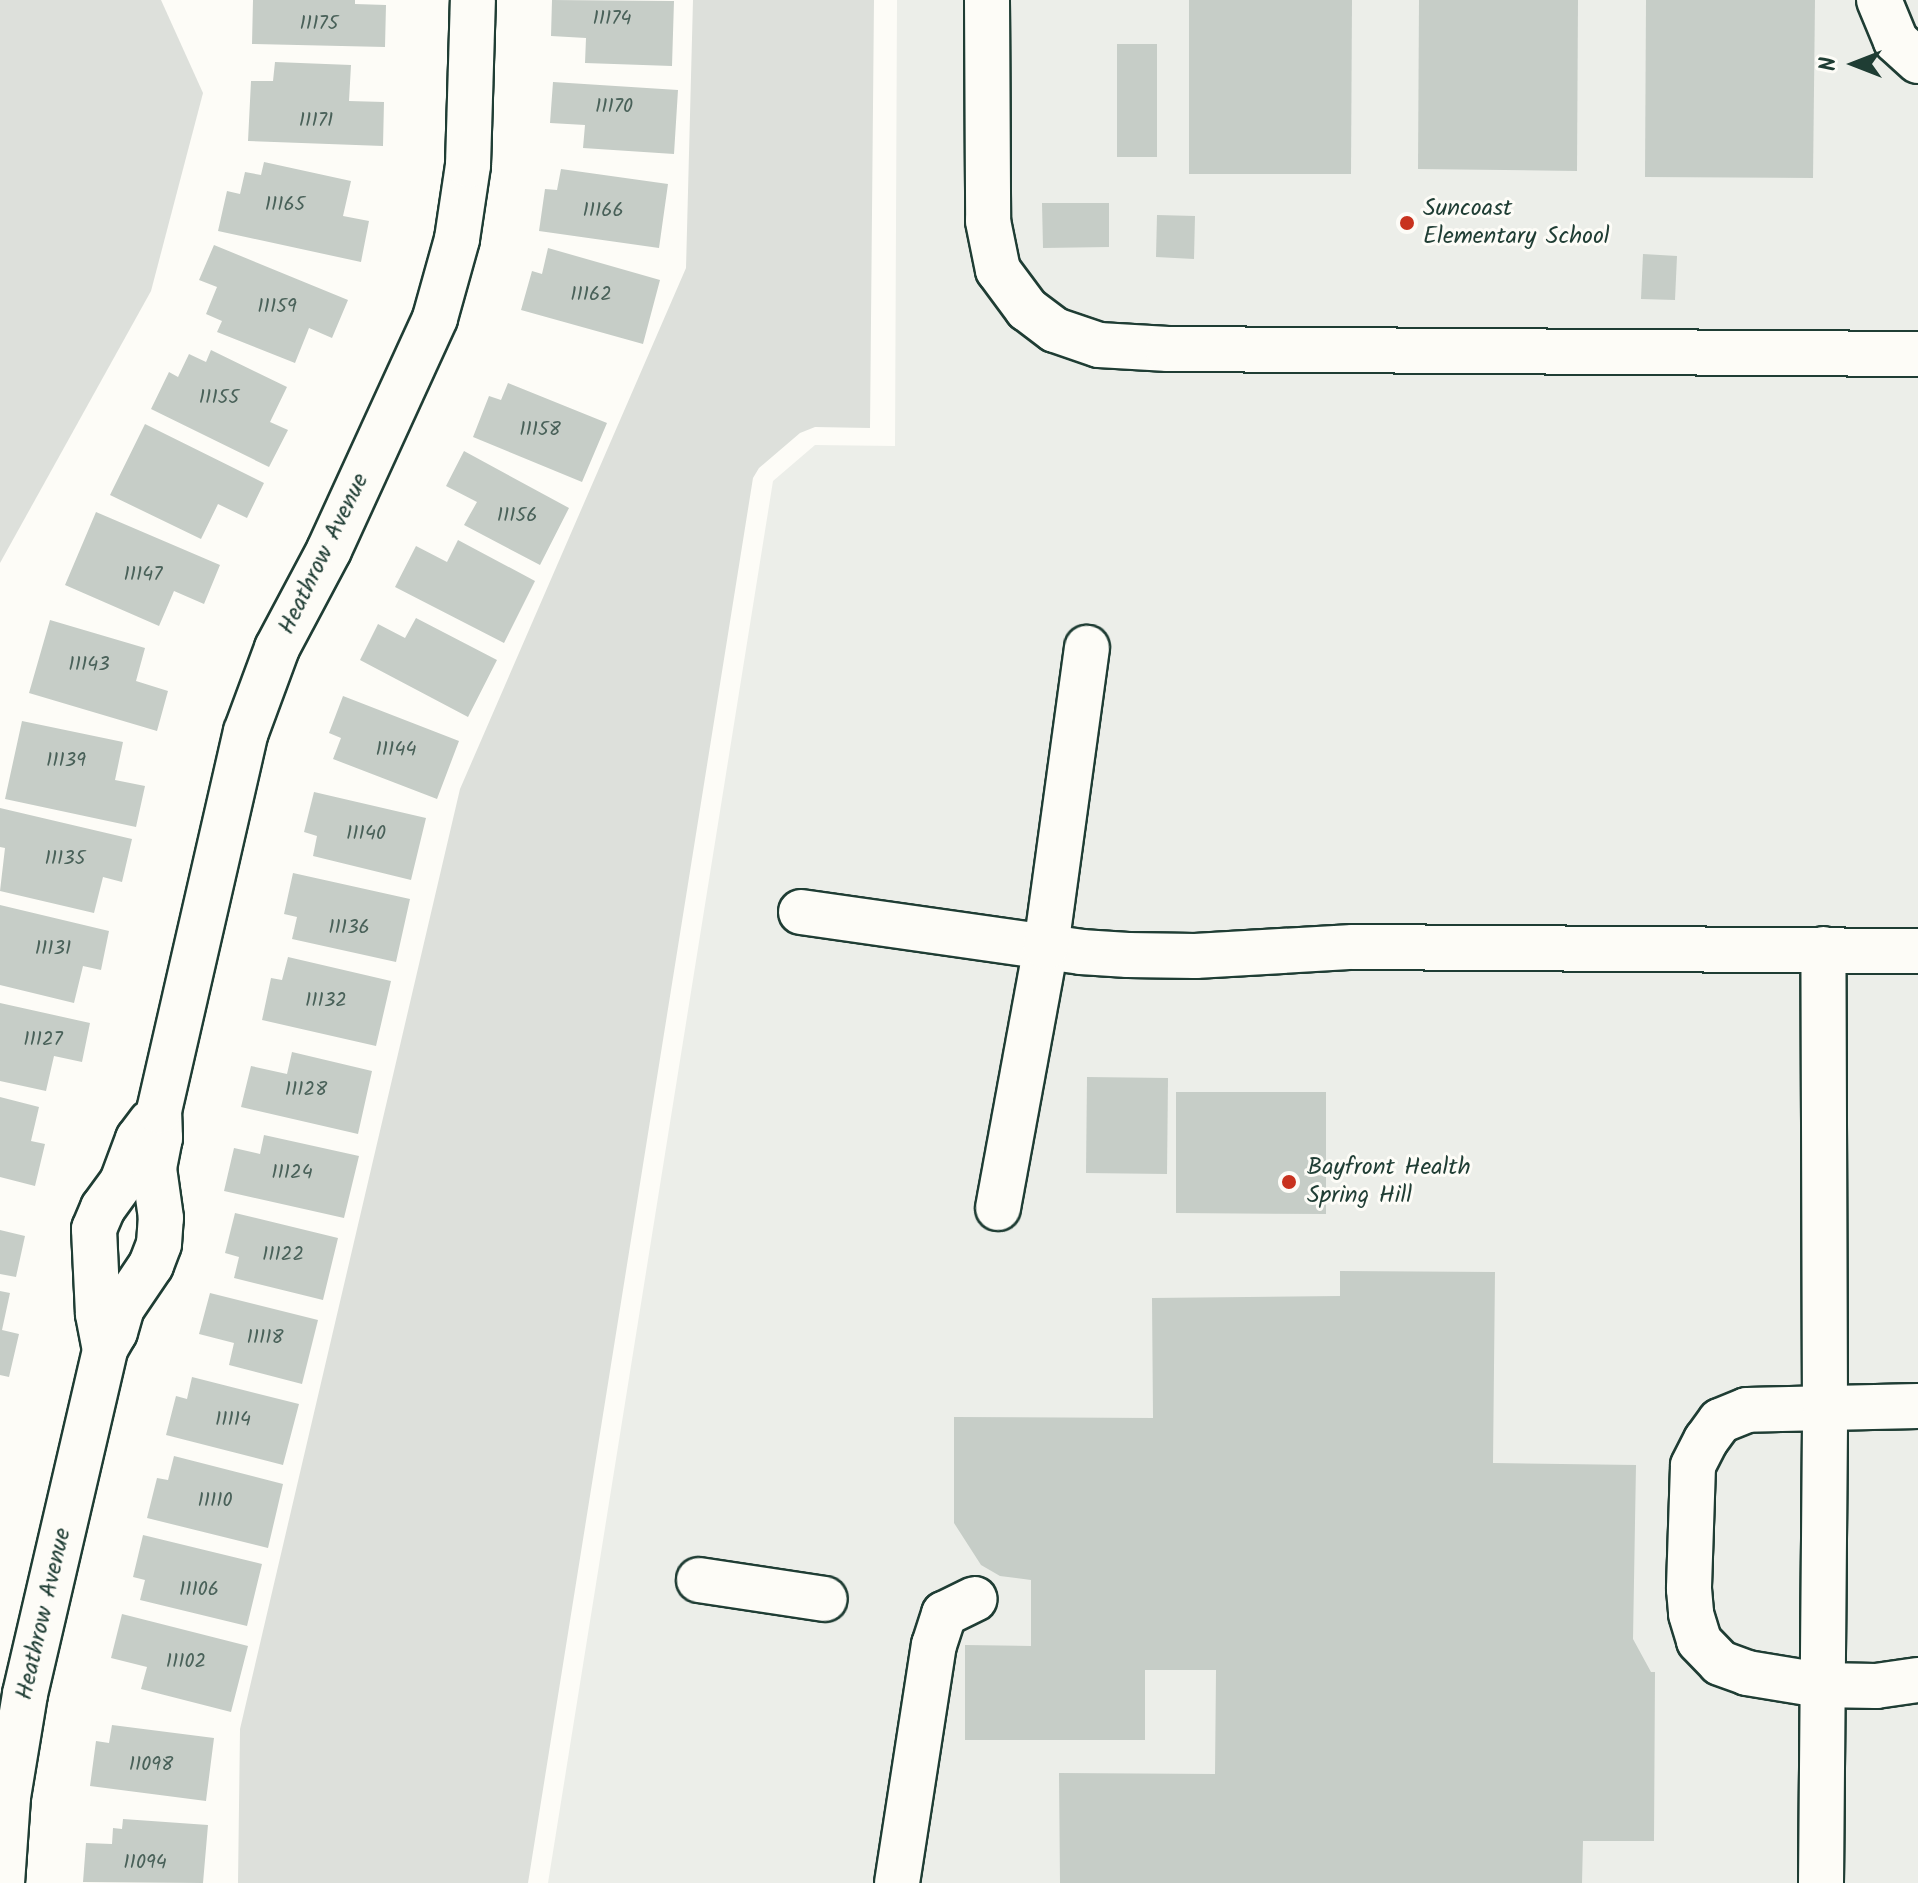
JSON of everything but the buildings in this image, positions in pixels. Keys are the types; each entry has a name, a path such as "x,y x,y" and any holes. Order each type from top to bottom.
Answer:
{"street":[{"name":"Heathrow Avenue","path":"2,1883 8,1797 25,1694 105,1349 115,1332 122,1308 151,1265 159,1244 161,1218 154,1168 160,1138 159,1111 246,732 277,648 329,550 435,318 457,239 468,165 473,0"},
{"path":"987,0 988,221 998,270 1027,309 1055,330 1099,345 1168,349 1918,354"},
{"path":"1879,0 1896,41 1918,61"},
{"path":"998,1208 1046,947 1087,648"},
{"path":"801,912 1081,952 1181,956 1353,947 1918,951"},
{"path":"1821,1883 1820,1685 1825,1408 1823,949"},
{"name":"Heathrow Avenue","path":"105,1349 98,1314 94,1229 103,1208 122,1182 138,1139 159,1111"},
{"path":"1918,1406 1747,1410 1720,1421 1693,1466 1689,1589 1691,1614 1699,1641 1720,1663 1747,1673 1820,1685 1876,1686 1918,1680"},
{"path":"699,1580 825,1599"},
{"path":"897,1883 934,1645 944,1614 975,1599"}],"shaded area":[{"path":"0,0 161,0 203,93 151,291 0,563"},
{"path":"693,0 874,0 870,428 815,427 800,433 759,468 753,478 528,1883 238,1883 240,1729 460,789 686,268"},
{"name":"Bayfront Health Spring Hill","path":"897,0 1918,0 1918,1883 548,1883 773,481 815,445 895,446"}],"place":[{"name":"Suncoast Elementary School","path":"1407,223"},
{"name":"Bayfront Health Spring Hill","path":"1289,1182"}]}
